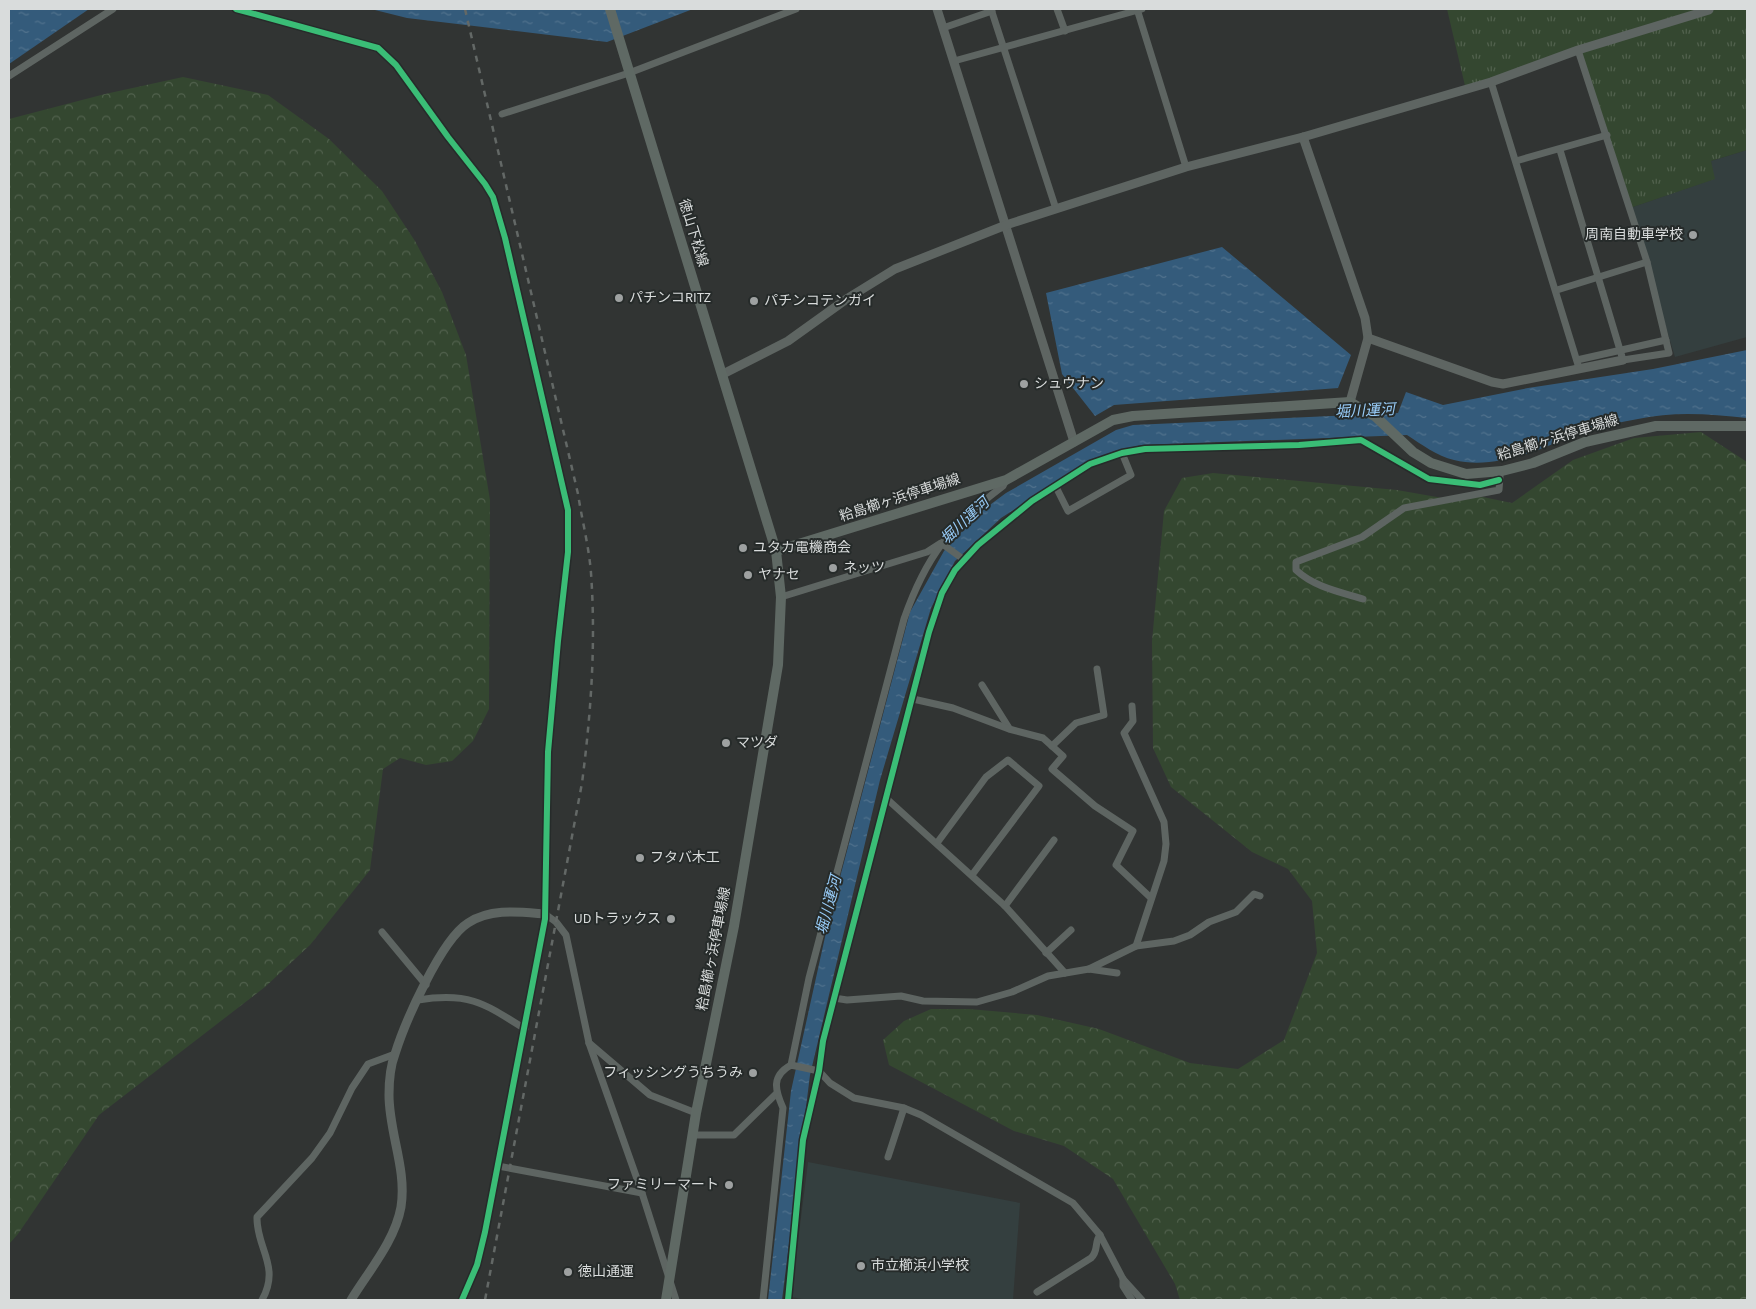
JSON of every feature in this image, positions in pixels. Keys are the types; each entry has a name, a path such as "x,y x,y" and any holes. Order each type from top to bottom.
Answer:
{"main road":[{"name":"徳山下松線","path":"610,9 776,551"},
{"name":"粭島櫛ヶ浜停車場線","path":"666,1300 692,1135 734,926 778,665 781,597 776,551 1006,480 1113,420 1133,416 1355,404 1419,456 1466,474 1500,476 1585,442 1656,426 1747,426"}],"street":[{"path":"9,76 113,9"},
{"path":"236,9 378,48 396,65 485,184 498,214 568,510 568,552 548,752 545,914 525,1029 477,1265 462,1300"},
{"path":"502,114 629,73 796,9"},
{"path":"937,9 1074,442"},
{"path":"1057,9 1064,30"},
{"path":"954,61 1139,9 1186,167"},
{"path":"723,374 788,341 848,298 895,269 1006,225 1186,167 1303,137 1491,82 1578,50 1711,9"},
{"path":"943,28 992,10 1056,209"},
{"path":"1578,50 1647,262 1669,353 1578,364"},
{"path":"1491,82 1557,290 1578,364"},
{"path":"1516,162 1607,135"},
{"path":"1303,137 1365,318 1368,338 1355,404"},
{"path":"1560,150 1623,360"},
{"path":"1557,290 1647,262"},
{"path":"1368,338 1492,382 1503,384 1666,340"},
{"path":"788,1300 803,1140 817,1070 929,632 942,592 962,558 1032,501 1090,464 1122,453 1146,449 1299,445 1361,440 1429,479 1480,485 1500,476 1499,490 1404,508 1362,537 1296,562 1296,570 1302,576 1320,586 1363,599"},
{"path":"1056,487 1068,511 1131,475 1122,453"},
{"path":"793,1065 809,978 904,619 920,580 943,544 963,519 1003,486 1006,480"},
{"path":"943,544 962,558"},
{"path":"781,597 928,552 943,544"},
{"path":"1052,746 1076,723 1104,714 1097,669"},
{"path":"982,685 1009,729"},
{"path":"913,698 953,708 1009,729 1043,738 1063,756 1052,769 1095,806 1133,831 1116,865 1152,898"},
{"path":"1132,706 1133,721 1124,733 1164,822 1166,844 1164,861 1136,946"},
{"path":"937,843 986,777 1008,760 1038,786 972,875"},
{"path":"887,799 1005,906 1065,973"},
{"path":"1005,906 1054,840"},
{"path":"1089,969 1136,946 1174,941 1190,935 1209,922 1236,912 1254,894 1260,896"},
{"path":"351,1300 384,1248 396,1224 401,1207 400,1162 391,1120 389,1096 390,1077 395,1054 441,953 455,933 468,922 485,915 510,912 545,914 556,922 566,935 588,1043 642,1193 676,1300"},
{"path":"1046,953 1071,930"},
{"path":"382,932 426,985"},
{"path":"834,998 847,1000 901,996 923,1002 977,1002 1012,992 1039,978 1089,969 1117,972"},
{"path":"418,1000 454,996 464,998 497,1011 525,1029"},
{"path":"588,1043 650,1095 696,1113"},
{"path":"262,1300 267,1289 269,1264 257,1217 312,1158 330,1133 352,1088 368,1064 395,1054"},
{"path":"763,1300 783,1108 776,1094 776,1080 780,1073 793,1065 817,1070 830,1083 854,1098 904,1108 921,1115 1073,1203 1100,1234 1123,1279 1142,1300"},
{"path":"692,1135 730,1137 776,1094"},
{"path":"888,1157 904,1108"},
{"path":"498,1166 642,1193"},
{"path":"1037,1292 1054,1284 1091,1258 1095,1254 1097,1238 1100,1234"},
{"path":"1123,1279 1123,1286 1132,1300"}],"shaded area":[{"name":"周南自動車学校","path":"1747,150 1747,337 1675,357 1630,208 1714,179 1711,161"},
{"path":"808,1162 1020,1203 1013,1300 808,1300 791,1297"}],"green space":[{"path":"1447,9 1747,9 1747,150 1711,161 1715,179 1630,208 1578,50 1466,90"},
{"path":"183,77 268,95 329,139 382,191 415,241 442,292 466,355 490,500 489,709 473,741 452,761 426,765 400,758 383,769 370,870 310,945 265,987 99,1115 18,1234 9,1244 9,119 105,94"},
{"path":"1701,432 1747,462 1747,1300 1180,1300 1175,1284 1113,1179 1064,1146 1014,1131 889,1065 883,1040 904,1021 931,1009 969,1009 1037,1015 1099,1029 1190,1063 1238,1069 1284,1040 1317,953 1312,901 1288,869 1252,852 1171,787 1153,748 1152,641 1164,511 1182,478 1213,473 1397,490 1454,500 1478,496 1512,503 1573,460 1634,438"}],"water":[{"path":"9,9 89,9 9,64"},
{"path":"371,9 693,9 607,42 407,18"},
{"path":"1222,247 1351,355 1338,388 1114,405 1095,416 1062,374 1046,293"},
{"path":"1747,350 1747,418 1692,414 1652,416 1595,428 1523,455 1488,462 1454,460 1441,456 1407,435 1142,445 1115,451 1090,461 1001,518 955,561 931,608 880,780 810,1075 782,1300 768,1300 791,1091 829,919 910,612 944,551 979,513 1006,493 1116,430 1133,425 1398,413 1406,392 1443,405 1528,388 1653,369"}],"railway":[{"path":"465,9 578,494 590,563 593,626 590,705 582,783 485,1300"}],"cycle path":[{"path":"236,9 378,48 396,65 485,184 493,197 505,238 568,510 568,552 548,752 545,919 485,1232 477,1265 462,1300"},
{"path":"788,1300 803,1140 819,1071 823,1041 929,632 942,593 955,570 978,545 1032,501 1090,464 1122,453 1145,449 1299,445 1361,440 1429,479 1480,485 1499,480"}],"place":[{"name":"周南自動車学校","path":"1693,235"},
{"name":"パチンコRITZ","path":"619,298"},
{"name":"パチンコテンガイ","path":"754,301"},
{"name":"シュウナン","path":"1024,384"},
{"name":"ユタカ電機商会","path":"743,548"},
{"name":"ネッツ","path":"833,568"},
{"name":"ヤナセ","path":"748,575"},
{"name":"マツダ","path":"726,743"},
{"name":"フタバ木工","path":"640,858"},
{"name":"UDトラックス","path":"671,919"},
{"name":"フィッシングうちうみ","path":"753,1073"},
{"name":"ファミリーマート","path":"729,1185"},
{"name":"市立櫛浜小学校","path":"861,1266"},
{"name":"徳山通運","path":"568,1272"}],"water label":[{"name":"堀川運河","path":"1365,411"},
{"name":"堀川運河","path":"965,521"},
{"name":"堀川運河","path":"829,905"}]}
